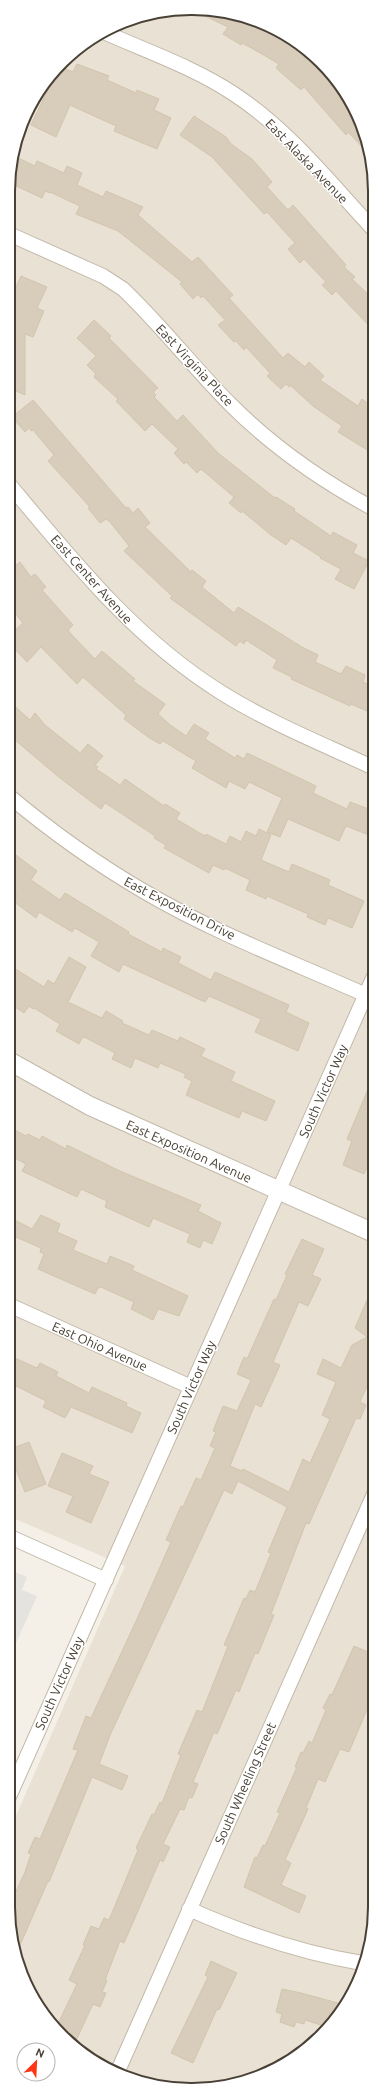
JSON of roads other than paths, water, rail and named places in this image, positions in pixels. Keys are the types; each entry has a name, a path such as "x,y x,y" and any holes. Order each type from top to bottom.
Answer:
{"street":[{"name":"East Alaska Avenue","path":"110,35 203,76 234,94 263,115 288,138 368,224"},
{"name":"East Virginia Place","path":"15,236 103,276 123,289 230,404 253,426 309,469 368,505"},
{"name":"East Center Avenue","path":"15,491 96,587 123,615 168,654 200,678 250,709 279,725 368,765"},
{"name":"East Exposition Drive","path":"15,801 72,846 146,893 218,929 366,995"},
{"name":"South Victor Way","path":"15,1783 368,990"},
{"name":"East Exposition Avenue","path":"15,1064 90,1106 368,1231"},
{"name":"East Ohio Avenue","path":"15,1308 191,1387"},
{"name":"South Wheeling Street","path":"119,2068 368,1507"},
{"path":"15,1539 106,1580"},
{"path":"189,1909 230,1927 288,1947 359,1962"}]}
